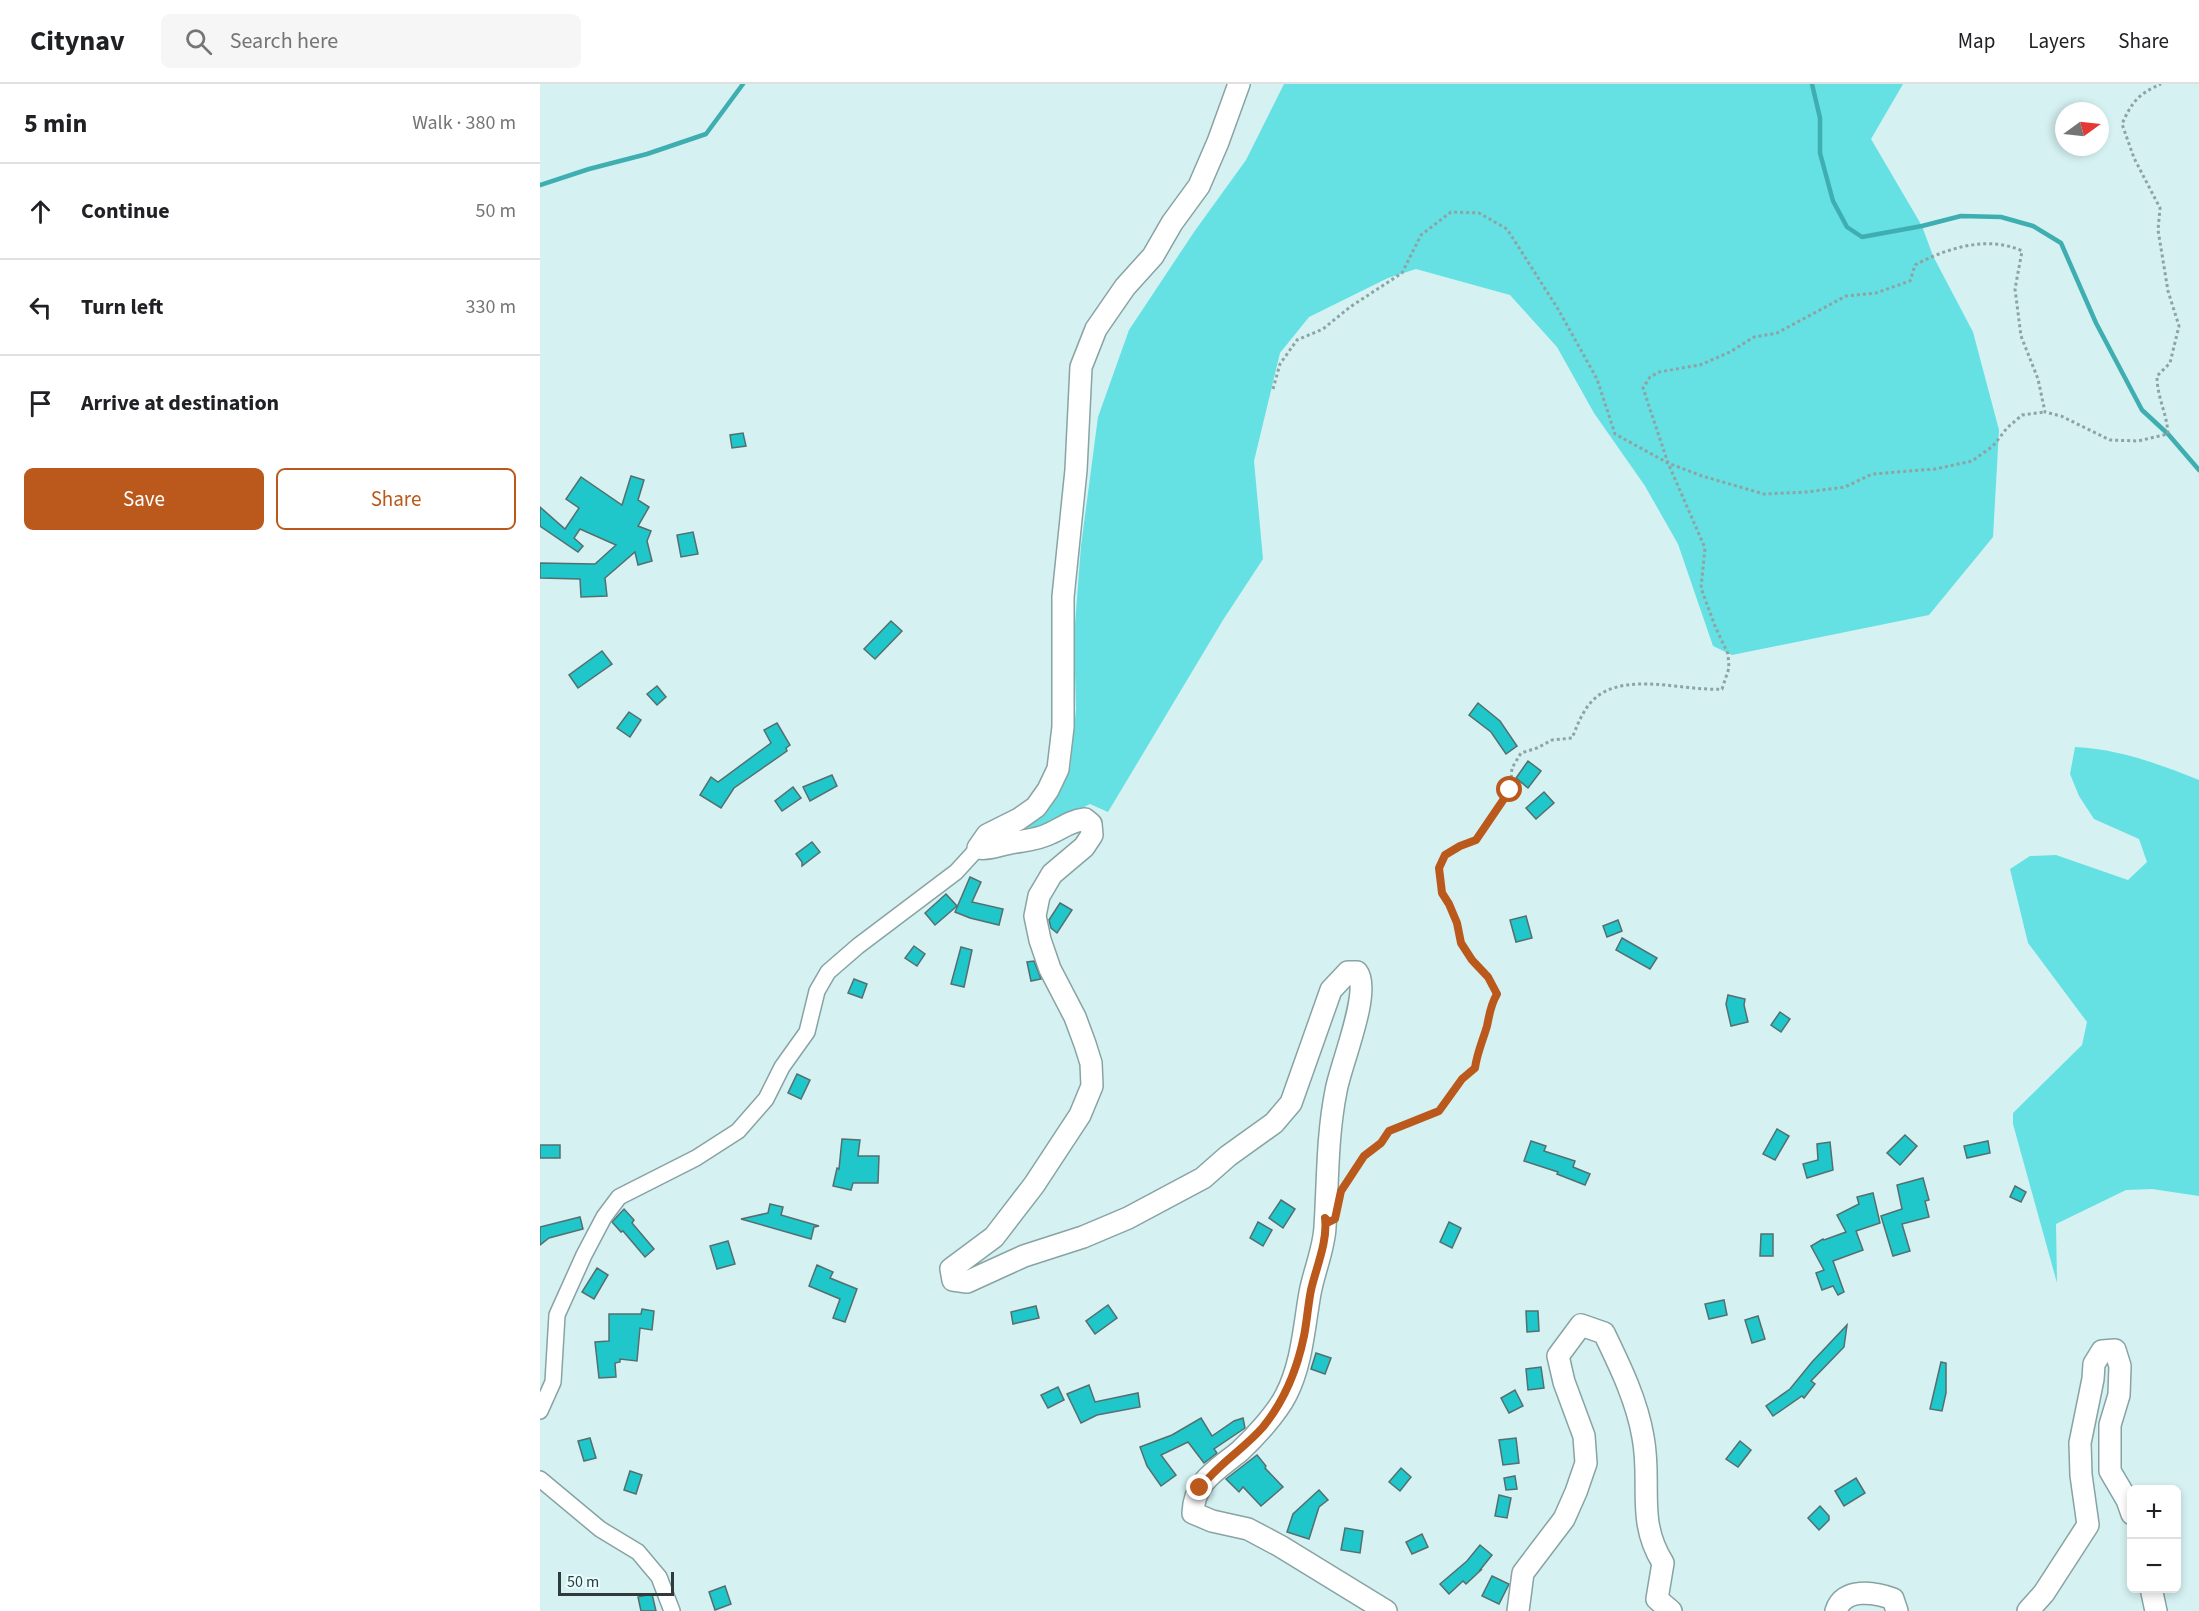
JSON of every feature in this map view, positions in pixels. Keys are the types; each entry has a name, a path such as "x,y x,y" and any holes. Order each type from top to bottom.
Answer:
{"street":[{"path":"540,1411 554,1382 557,1315 584,1255 604,1217 619,1197 696,1158 738,1131 765,1099 782,1067 807,1032 817,991 828,972 858,946 956,872 987,835 1019,819 1035,807 1048,790 1058,769 1063,727 1063,597 1076,470 1081,367 1096,329 1125,287 1153,256 1172,223 1199,186 1239,84"},
{"path":"978,848 987,850 1007,844 1033,841 1053,833 1072,821 1085,819 1091,824 1092,835 1084,848 1052,873 1040,896 1035,915 1040,940 1050,969 1075,1017 1085,1044 1091,1064 1092,1086 1080,1115 1034,1185 994,1238 951,1269 953,1280 967,1282 1024,1256 1083,1237 1174,1196 1203,1178 1228,1156 1274,1123 1291,1103 1331,990 1348,972 1357,972 1361,977 1362,987 1357,1014 1336,1089 1327,1152 1326,1225 1310,1293 1304,1336 1294,1372 1286,1396 1263,1427 1240,1450 1212,1472 1200,1488 1193,1498 1192,1513 1212,1521 1248,1528 1386,1611"},
{"path":"1518,1611 1523,1573 1564,1519 1586,1463 1584,1436 1564,1382 1558,1356 1581,1325 1604,1333 1637,1411 1644,1438 1647,1526 1654,1548 1664,1563 1657,1599 1671,1611"},
{"path":"2028,1611 2044,1593 2088,1526 2081,1475 2080,1443 2094,1364 2102,1351 2115,1350 2120,1366 2119,1395 2110,1425 2110,1471 2127,1500"},
{"path":"540,1479 600,1529 638,1552 659,1577 672,1611"},
{"path":"1836,1611 1838,1605 1853,1594 1877,1593 1893,1599 1897,1611"},
{"path":"2152,1593 2156,1611"}],"path":[{"path":"1273,389 1280,364 1297,340 1323,329 1350,307 1402,273 1421,235 1451,212 1479,213 1508,229 1558,309 1597,379 1615,434 1668,463 1702,476 1764,494 1845,487 1872,474 1935,469 1972,461 1993,446 2007,428 2022,415 2045,412 2061,416 2110,440 2138,441 2168,434 2157,393 2157,376 2170,363 2179,326 2168,291 2158,230 2160,208 2134,158 2122,124 2131,105 2145,91 2161,84"},
{"path":"1341,1191 1364,1156 1381,1143 1389,1131 1439,1111 1462,1079 1475,1068 1487,1025 1489,1008 1497,994 1488,977 1472,960 1461,943 1457,923 1442,893 1439,868 1445,855 1476,840 1510,790 1512,768 1521,753 1538,748 1552,740 1572,738 1584,711 1597,697 1617,687 1642,683 1705,690 1722,689 1729,668 1728,654 1701,588 1705,548 1668,463 1643,388 1650,377 1659,372 1700,365 1730,352 1754,337 1777,333 1846,296 1876,293 1910,281 1915,265 1933,256 1970,244 2014,247 2022,251 2015,289 2021,336 2037,379 2045,412"}],"shaded area":[{"path":"1284,84 1903,84 1871,139 1922,226 1933,256 1973,332 1999,430 1993,537 1929,615 1732,655 1713,646 1678,544 1645,486 1594,413 1557,347 1510,295 1416,269 1388,278 1309,317 1280,353 1254,461 1263,559 1223,620 1108,812 1090,804 1011,837 1047,806 1070,769 1076,709 1074,637 1081,546 1098,417 1129,330 1194,232 1246,160"},
{"path":"2075,747 2123,754 2199,780 2199,1196 2152,1189 2126,1190 2056,1224 2057,1283 2013,1124 2013,1113 2082,1045 2087,1022 2028,943 2010,869 2030,856 2056,855 2128,880 2147,862 2139,839 2094,819 2079,796 2070,774"}],"building":[{"path":"743,433 746,446 732,448 730,435"},
{"path":"631,476 644,480 638,500 649,507 638,526 651,531 647,541 652,561 638,565 635,552 605,578 607,596 581,597 580,579 540,578 540,563 595,564 616,545 580,529 574,538 583,546 578,552 540,526 540,507 565,529 579,508 566,499 581,477 622,505"},
{"path":"693,532 698,554 681,557 677,535"},
{"path":"891,621 902,631 875,659 864,649"},
{"path":"602,651 612,664 578,688 569,675"},
{"path":"657,686 666,697 657,705 647,694"},
{"path":"1478,703 1500,721 1517,746 1506,754 1491,732 1469,715"},
{"path":"629,712 641,720 630,737 617,728"},
{"path":"777,723 790,745 786,748 787,751 734,788 721,808 700,795 711,777 718,782 771,743 764,730"},
{"path":"1528,761 1541,771 1528,788 1516,778"},
{"path":"832,775 837,786 810,801 803,787"},
{"path":"793,787 801,798 782,811 775,801"},
{"path":"1544,792 1554,803 1536,819 1526,808"},
{"path":"812,842 820,852 802,866 796,854"},
{"path":"970,877 981,882 972,902 1003,909 999,925 955,912"},
{"path":"946,894 957,906 935,925 925,913"},
{"path":"1060,903 1072,910 1057,933 1051,928 1049,920"},
{"path":"1526,916 1532,938 1516,942 1510,920"},
{"path":"1618,920 1622,931 1607,937 1603,926"},
{"path":"1622,938 1657,958 1650,969 1616,950"},
{"path":"914,946 925,954 917,966 905,958"},
{"path":"961,947 972,950 964,987 951,984"},
{"path":"1034,961 1041,979 1031,981 1027,962"},
{"path":"854,979 867,984 862,998 848,993"},
{"path":"1728,995 1745,999 1748,1022 1731,1026 1726,1004"},
{"path":"1780,1012 1790,1019 1781,1032 1771,1025"},
{"path":"797,1074 810,1080 801,1099 788,1093"},
{"path":"1777,1129 1789,1136 1775,1160 1763,1154"},
{"path":"1905,1135 1917,1146 1900,1165 1887,1153"},
{"path":"842,1139 860,1140 858,1156 879,1156 878,1183 853,1183 851,1190 833,1186 837,1168 839,1169"},
{"path":"1531,1141 1546,1146 1544,1151 1575,1161 1573,1167 1590,1174 1585,1185 1557,1174 1558,1172 1524,1161"},
{"path":"1988,1141 1990,1153 1967,1158 1964,1146"},
{"path":"1830,1142 1833,1170 1807,1178 1803,1164 1818,1160 1817,1144"},
{"path":"540,1145 560,1145 560,1158 540,1158"},
{"path":"1923,1178 1929,1200 1925,1201 1929,1217 1902,1224 1910,1251 1893,1256 1881,1216 1902,1209 1897,1185"},
{"path":"2015,1186 2026,1192 2021,1202 2010,1197"},
{"path":"1873,1193 1880,1223 1856,1231 1863,1250 1833,1261 1844,1292 1838,1295 1833,1286 1822,1290 1816,1273 1824,1270 1811,1246 1823,1239 1846,1232 1837,1215 1859,1204 1857,1197"},
{"path":"1281,1200 1295,1209 1283,1228 1269,1218"},
{"path":"770,1204 783,1207 781,1215 819,1226 814,1227 811,1239 741,1219 768,1213"},
{"path":"624,1209 634,1220 632,1223 654,1249 645,1257 623,1231 621,1232 612,1222"},
{"path":"580,1217 583,1229 549,1238 540,1245 540,1227"},
{"path":"1258,1222 1272,1230 1263,1246 1250,1238"},
{"path":"1449,1222 1461,1228 1452,1248 1440,1242"},
{"path":"1761,1234 1773,1234 1773,1256 1760,1256"},
{"path":"728,1241 735,1264 717,1269 710,1246"},
{"path":"817,1265 833,1272 830,1278 857,1289 845,1322 833,1318 840,1299 809,1286"},
{"path":"597,1268 608,1275 594,1299 582,1292"},
{"path":"1724,1300 1727,1315 1709,1319 1705,1304"},
{"path":"1108,1305 1117,1318 1095,1334 1086,1321"},
{"path":"1036,1306 1039,1318 1013,1324 1011,1312"},
{"path":"642,1309 654,1311 652,1330 640,1328 637,1361 620,1359 620,1362 615,1363 616,1377 599,1378 595,1342 609,1341 609,1314 641,1314"},
{"path":"1526,1311 1538,1311 1539,1331 1527,1332"},
{"path":"1758,1316 1765,1339 1752,1343 1745,1320"},
{"path":"1847,1325 1844,1347 1811,1381 1815,1384 1804,1398 1802,1396 1773,1416 1766,1406 1790,1389"},
{"path":"1316,1353 1331,1358 1325,1374 1311,1369"},
{"path":"1941,1362 1946,1363 1946,1393 1942,1411 1930,1409"},
{"path":"1541,1367 1544,1388 1528,1390 1526,1369"},
{"path":"1089,1385 1095,1402 1138,1393 1140,1407 1097,1415 1081,1423 1067,1394"},
{"path":"1058,1387 1064,1400 1048,1408 1041,1395"},
{"path":"1515,1390 1523,1406 1509,1413 1501,1398"},
{"path":"1201,1418 1212,1436 1234,1421 1243,1418 1245,1428 1214,1449 1217,1453 1204,1463 1188,1442 1161,1455 1176,1475 1161,1486 1147,1466 1140,1447 1172,1435"},
{"path":"590,1438 596,1458 584,1461 578,1441"},
{"path":"1516,1438 1519,1463 1503,1465 1499,1440"},
{"path":"1740,1441 1751,1450 1738,1467 1726,1459"},
{"path":"1257,1455 1266,1466 1265,1468 1283,1487 1261,1506 1243,1487 1239,1492 1226,1479"},
{"path":"1401,1468 1411,1477 1400,1491 1389,1482"},
{"path":"630,1471 642,1475 636,1494 624,1490"},
{"path":"1515,1476 1517,1489 1506,1490 1504,1478"},
{"path":"1856,1478 1865,1493 1844,1506 1835,1491"},
{"path":"1319,1490 1328,1500 1319,1507 1309,1539 1287,1532 1293,1514"},
{"path":"1499,1495 1511,1498 1507,1518 1495,1516"},
{"path":"1820,1506 1829,1516 1829,1520 1819,1530 1808,1518"},
{"path":"1345,1528 1363,1531 1360,1553 1341,1550"},
{"path":"1422,1534 1428,1547 1412,1554 1406,1542"},
{"path":"1480,1545 1492,1555 1481,1570 1466,1584 1463,1581 1449,1594 1440,1584 1467,1561"},
{"path":"1492,1576 1509,1584 1499,1604 1482,1596"},
{"path":"725,1586 731,1604 715,1610 709,1592"},
{"path":"652,1594 656,1611 641,1611 638,1597"}],"waterway":[{"path":"540,185 706,134 743,84"},
{"path":"1812,84 1820,118 1820,153 1833,201 1847,227 1862,237 1961,216 2001,217 2033,226 2061,243 2096,323 2142,410 2168,434 2199,470"}],"route":[{"path":"1200,1488 1212,1472 1240,1450 1263,1427 1286,1396 1304,1336 1310,1293 1324,1237 1325,1218 1329,1222 1335,1219 1341,1191 1364,1156 1381,1143 1389,1131 1439,1111 1462,1079 1475,1068 1487,1025 1489,1008 1497,994 1488,977 1472,960 1461,943 1457,923 1442,893 1439,868 1445,855 1476,840 1510,790"}]}
